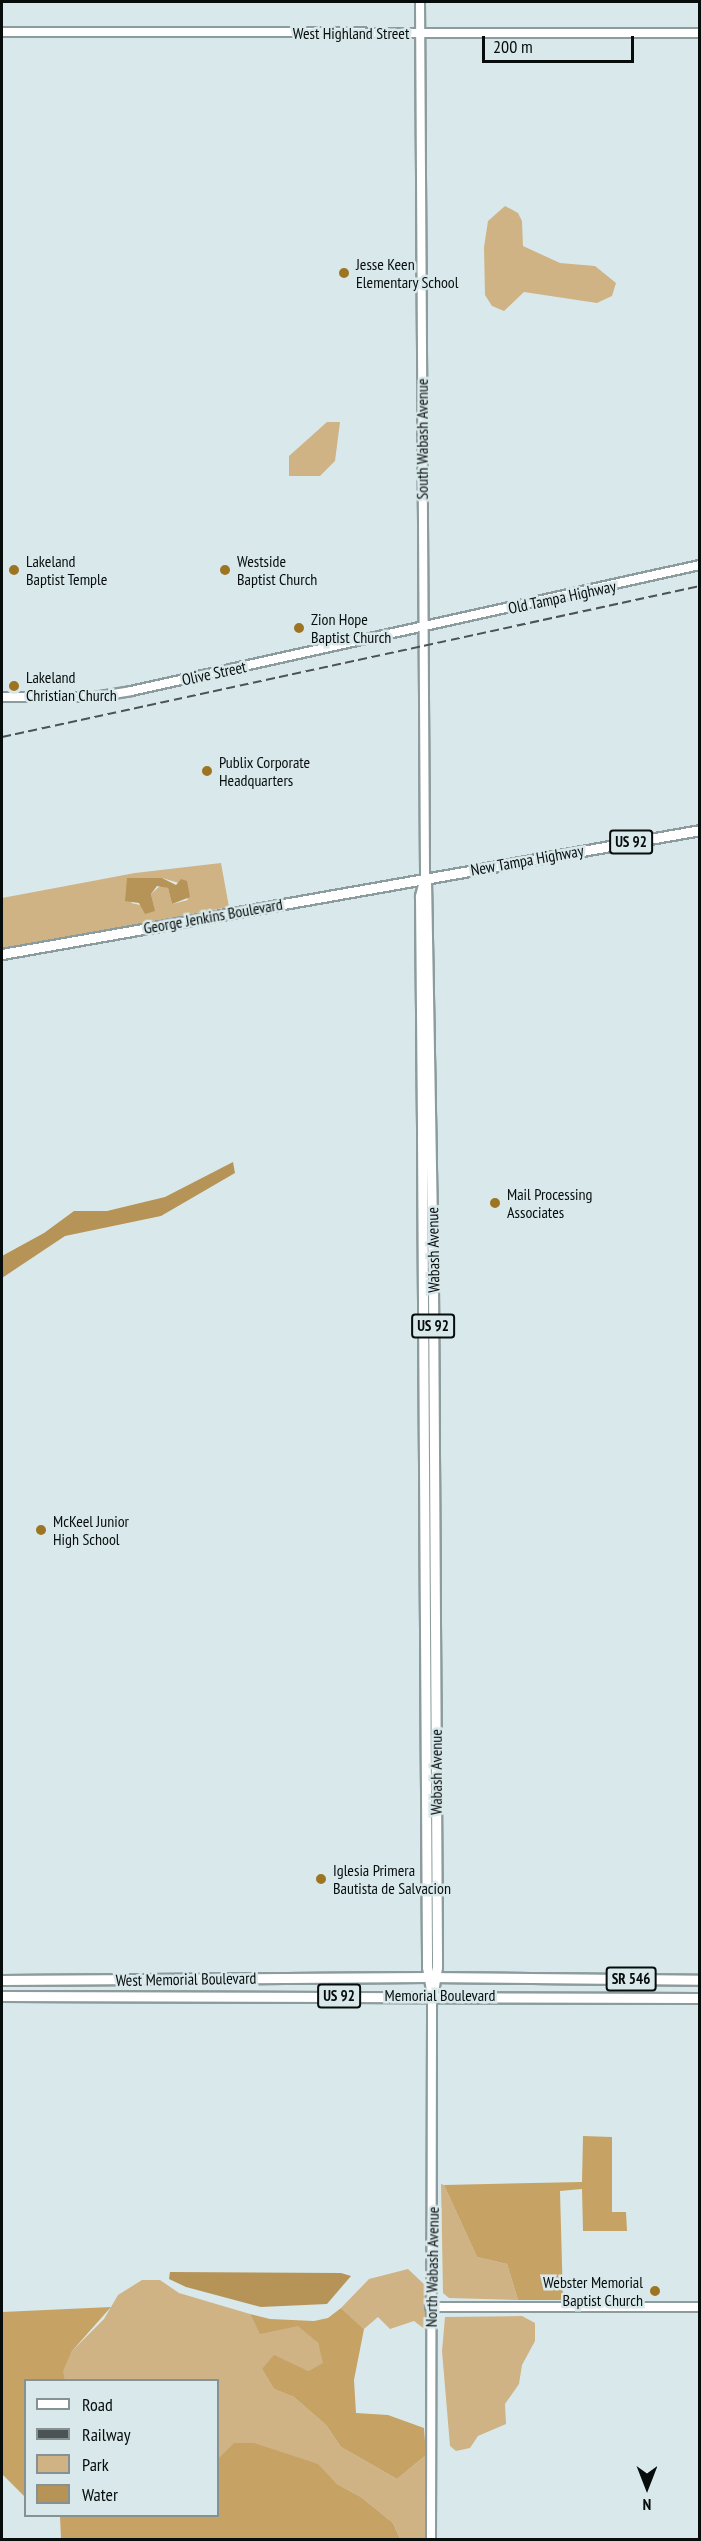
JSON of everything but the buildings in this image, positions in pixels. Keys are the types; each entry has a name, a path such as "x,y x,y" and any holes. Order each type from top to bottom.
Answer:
{"main road":[{"name":"New Tampa Highway","path":"425,877 699,830"},
{"name":"George Jenkins Boulevard","path":"2,954 425,877"},
{"name":"Wabash Avenue","path":"425,877 432,1995"},
{"name":"Memorial Boulevard","path":"370,1977 699,1980"},
{"name":"West Memorial Boulevard","path":"2,1980 370,1977"},
{"path":"544,1995 557,1989 563,1978"},
{"name":"Memorial Boulevard","path":"2,1996 544,1995 699,1998"}],"street":[{"name":"South Wabash Avenue","path":"420,2 425,877"},
{"name":"West Highland Street","path":"2,32 699,33"},
{"name":"Old Tampa Highway","path":"424,628 699,565"},
{"name":"Olive Street","path":"2,697 107,695 424,628"},
{"name":"North Wabash Avenue","path":"431,2540 432,1995"},
{"path":"430,2307 699,2307"}],"green space":[{"path":"505,206 518,213 522,221 523,246 560,263 595,266 616,283 612,296 597,303 524,292 504,311 492,306 485,295 484,247 488,221"},
{"path":"327,422 340,422 335,461 320,476 289,476 289,456"},
{"path":"221,863 229,907 2,950 2,898 135,873","holes":["162,878 179,883 188,900 172,904 168,888 160,886 151,894 154,908 131,903"]},
{"path":"441,2184 444,2185 477,2257 507,2264 518,2300 449,2298 443,2293"},
{"path":"408,2269 428,2288 427,2331 414,2321 390,2329 378,2317 364,2329 341,2308 369,2279"},
{"path":"142,2280 160,2280 179,2293 250,2314 260,2333 298,2325 318,2343 324,2363 308,2371 262,2369 274,2389 294,2397 326,2425 341,2447 397,2479 426,2455 428,2539 400,2539 393,2523 361,2497 337,2484 317,2464 293,2457 219,2459 219,2379 65,2379 62,2371 72,2351 104,2319 118,2295"},
{"path":"522,2316 535,2323 535,2341 522,2365 519,2384 505,2404 506,2424 478,2436 470,2448 456,2451 450,2446 442,2351 445,2317"}],"shaded area":[{"path":"583,2136 612,2137 612,2212 626,2212 627,2231 583,2231 582,2189 560,2191 563,2300 518,2300 507,2264 477,2257 444,2185 582,2182"},
{"path":"111,2307 72,2351 63,2371 65,2379 24,2379 24,2496 2,2474 2,2312"},
{"path":"341,2308 364,2329 354,2380 356,2413 388,2415 424,2428 426,2455 397,2479 341,2447 326,2425 294,2397 274,2389 262,2369 274,2355 308,2371 323,2363 318,2343 298,2326 260,2334 250,2314 270,2319 314,2321 328,2318"},
{"path":"234,2443 254,2443 318,2464 337,2484 361,2497 393,2523 400,2539 61,2539 60,2517 219,2517 219,2458"}],"water":[{"path":"127,878 162,878 176,885 181,879 187,881 190,897 172,904 168,888 157,886 151,894 155,911 145,914 139,903 125,901"},
{"path":"233,1162 235,1173 161,1216 65,1236 2,1278 2,1256 44,1233 74,1211 107,1211 165,1197"},
{"path":"170,2272 341,2273 351,2276 327,2304 261,2307 186,2287 169,2279"}],"railway":[{"path":"2,737 700,586"}],"place":[{"name":"Jesse Keen Elementary School","path":"344,273"},
{"name":"Lakeland Baptist Temple","path":"14,570"},
{"name":"Westside Baptist Church","path":"225,570"},
{"name":"Zion Hope Baptist Church","path":"299,628"},
{"name":"Lakeland Christian Church","path":"14,686"},
{"name":"Publix Corporate Headquarters","path":"207,771"},
{"name":"Mail Processing Associates","path":"495,1203"},
{"name":"McKeel Junior High School","path":"41,1530"},
{"name":"Iglesia Primera Bautista de Salvacion","path":"321,1879"},
{"name":"Webster Memorial Baptist Church","path":"655,2291"}]}
